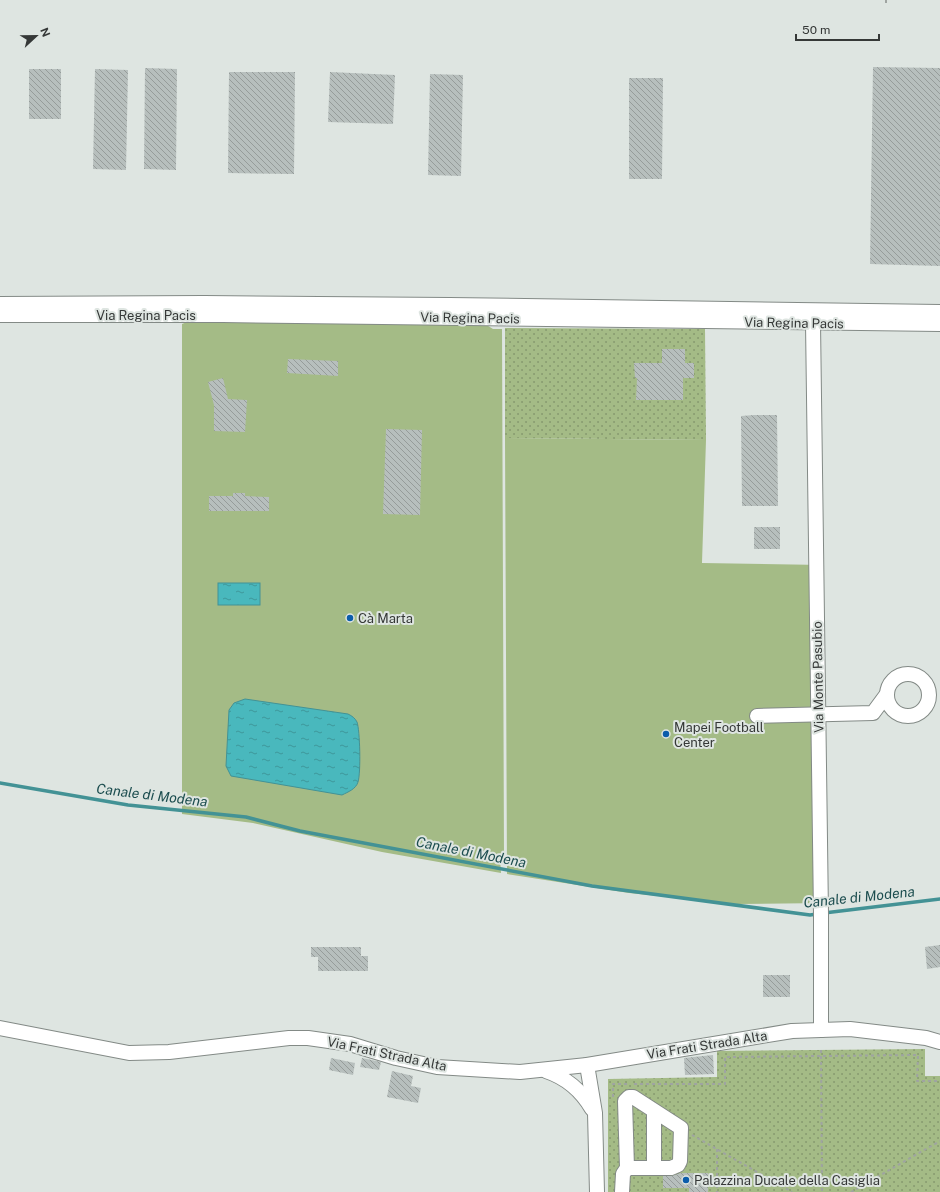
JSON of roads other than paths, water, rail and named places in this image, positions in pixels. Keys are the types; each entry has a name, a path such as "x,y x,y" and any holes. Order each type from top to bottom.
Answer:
{"street":[{"name":"Via Regina Pacis","path":"0,304 204,303 940,312"},
{"path":"412,317 418,310 524,311 530,306"},
{"name":"Via Regina Pacis","path":"0,315 412,317 813,324 940,324"},
{"name":"Via Monte Pasubio","path":"813,324 819,714 821,1030"},
{"path":"757,716 873,713 887,694 892,681 897,677 909,674 915,675 925,683 934,695 923,708 911,715 904,715 892,708 887,694"},
{"name":"Via Frati Strada Alta","path":"0,1028 129,1053 169,1052 289,1038 308,1038 350,1044 396,1058 437,1067 496,1072 544,1071 765,1035 821,1030 850,1029 883,1032 926,1038 940,1042"},
{"path":"586,1065 595,1113 597,1192"},
{"path":"544,1071 559,1075 577,1088 595,1113"},
{"path":"622,1192 623,1174 627,1168 626,1099 633,1097 681,1128 678,1165 671,1168 627,1168"},
{"path":"654,1110 654,1168"}],"water":[{"path":"218,583 260,583 260,605 218,605"},
{"path":"245,699 348,714 353,717 357,722 358,727 360,752 360,770 356,787 342,795 231,776 226,766 229,710 234,703"}],"waterway":[{"name":"Canale di Modena","path":"0,783 128,805 246,817 300,831 592,886 810,915 817,914"},
{"name":"Canale di Modena","path":"824,913 940,899"}],"place":[{"name":"Cà Marta","path":"350,618"},
{"name":"Mapei Football Center","path":"666,734"},
{"name":"Palazzina Ducale della Casiglia","path":"686,1180"}]}
